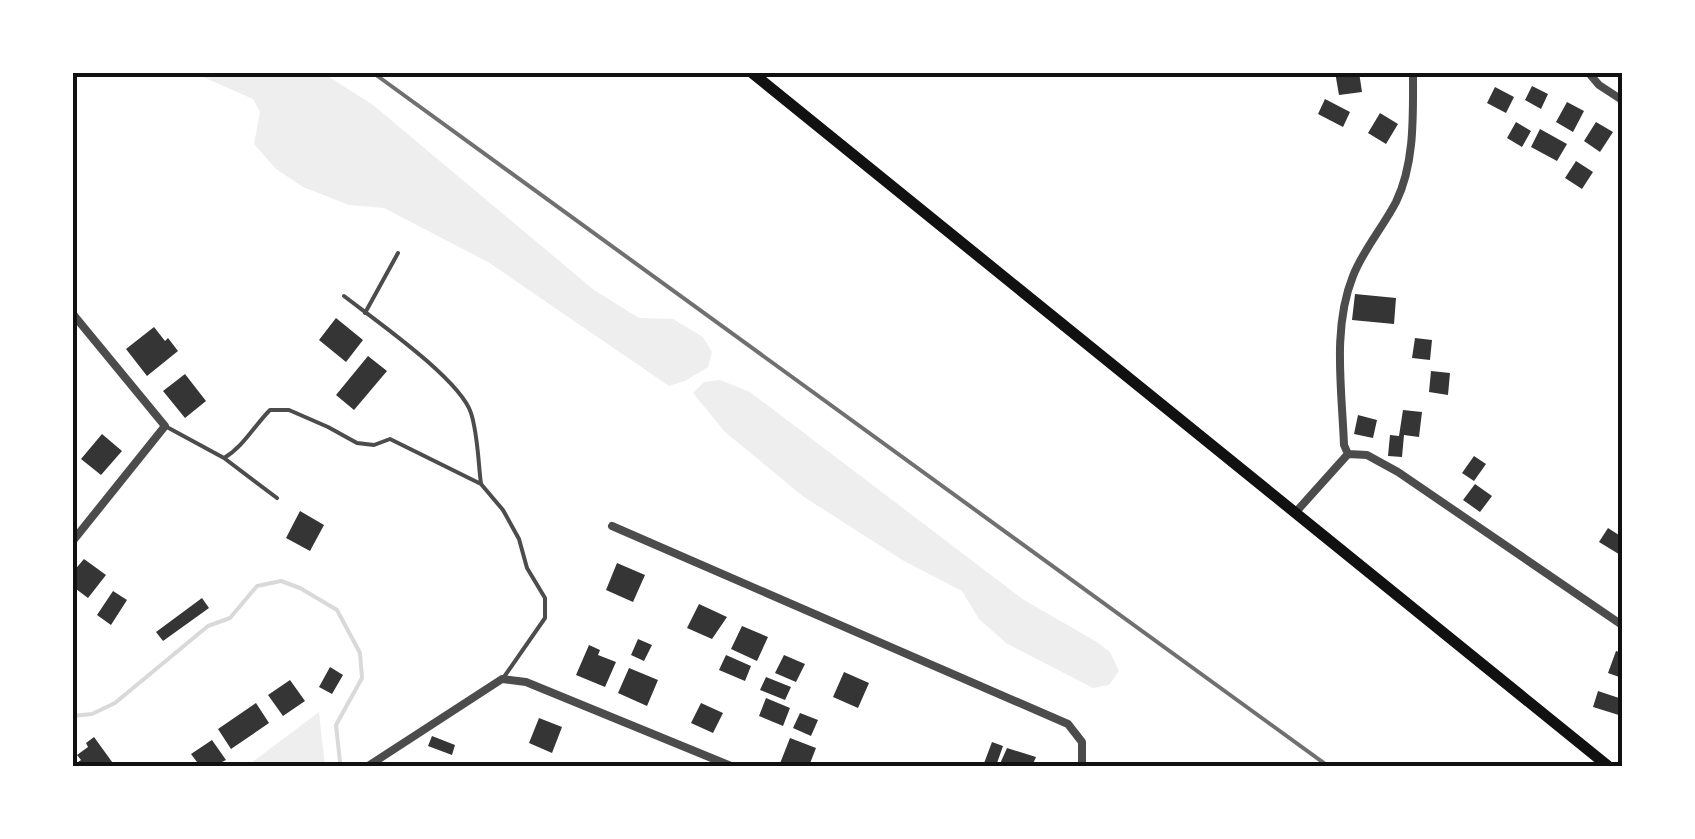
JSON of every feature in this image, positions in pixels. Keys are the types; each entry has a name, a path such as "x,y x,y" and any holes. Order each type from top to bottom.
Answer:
{"main road":[{"path":"752,72 1608,766"}],"street":[{"path":"1348,454 1344,445 1343,312 1353,274 1397,200 1408,166 1413,72"},
{"path":"1588,72 1599,85 1622,100"},
{"path":"72,314 165,426 72,542"},
{"path":"1295,513 1348,454"},
{"path":"1348,454 1368,455 1398,472 1622,624"},
{"path":"612,526 1068,724 1082,742 1082,766"},
{"path":"374,765 507,680 526,682 732,766"}],"lane":[{"path":"366,313 398,253"},
{"path":"344,296 464,397 474,425 481,484"},
{"path":"224,458 237,450 270,410 289,410 357,444 374,446 390,439 481,484 503,510 519,539 527,568 545,598 545,618 507,680"},
{"path":"165,426 224,458 276,498"}],"shaded area":[{"path":"194,73 323,73 373,105 594,290 639,318 673,319 703,337 712,352 708,367 669,386 488,262 384,208 349,205 303,187 276,169 254,144 260,112 253,99"},
{"path":"720,380 750,392 1024,600 1110,652 1119,671 1109,685 1093,688 1006,643 979,619 962,591 904,561 804,497 725,432 693,393 704,382"},
{"path":"319,712 325,766 247,766"}],"building":[{"path":"1335,72 1359,72 1362,92 1339,95"},
{"path":"1532,86 1548,94 1541,109 1525,100"},
{"path":"1495,87 1514,97 1506,113 1487,103"},
{"path":"1325,99 1350,112 1343,127 1318,114"},
{"path":"1567,102 1584,111 1573,132 1556,122"},
{"path":"1380,113 1398,124 1386,144 1368,133"},
{"path":"1516,122 1531,131 1522,147 1507,138"},
{"path":"1596,122 1613,132 1600,152 1584,141"},
{"path":"1540,129 1567,144 1557,161 1531,147"},
{"path":"1576,161 1593,172 1582,189 1565,178"},
{"path":"1355,294 1396,298 1394,324 1352,320"},
{"path":"336,318 363,340 346,362 319,340"},
{"path":"154,327 178,351 147,376 126,349"},
{"path":"1415,338 1432,340 1430,360 1412,358"},
{"path":"368,356 387,371 354,410 336,395"},
{"path":"1431,371 1450,373 1448,395 1429,392"},
{"path":"185,374 206,401 185,418 163,391"},
{"path":"1403,410 1422,412 1419,437 1404,435 1402,457 1388,456 1390,435 1399,436"},
{"path":"1358,415 1377,420 1373,438 1354,434"},
{"path":"102,434 122,451 101,475 81,459"},
{"path":"1474,456 1486,464 1474,481 1462,473"},
{"path":"1475,484 1492,496 1480,512 1463,500"},
{"path":"300,511 324,525 310,551 286,538"},
{"path":"1608,528 1622,537 1622,556 1599,542"},
{"path":"84,559 106,575 88,598 72,586 72,573"},
{"path":"617,563 645,575 633,602 606,590"},
{"path":"113,591 127,600 111,625 97,615"},
{"path":"202,598 209,608 163,641 156,632"},
{"path":"699,604 727,617 712,639 687,628"},
{"path":"742,626 768,637 757,661 731,649"},
{"path":"638,639 652,645 644,661 631,655"},
{"path":"589,645 600,650 598,655 616,662 605,687 576,675"},
{"path":"1616,651 1622,653 1622,678 1608,673"},
{"path":"726,655 751,666 745,681 719,670"},
{"path":"784,655 805,664 796,682 775,673"},
{"path":"330,667 343,675 332,694 319,687"},
{"path":"629,668 658,680 647,706 618,693"},
{"path":"844,672 869,683 858,708 833,697"},
{"path":"766,677 791,687 785,700 760,690"},
{"path":"290,680 305,701 283,716 268,695"},
{"path":"1598,691 1622,699 1622,716 1593,707"},
{"path":"766,698 790,708 783,726 759,716"},
{"path":"256,703 269,723 231,749 218,729"},
{"path":"701,703 723,713 713,733 691,723"},
{"path":"800,713 818,720 811,736 793,728"},
{"path":"539,718 562,727 552,753 529,743"},
{"path":"432,736 455,745 452,755 428,746"},
{"path":"94,737 115,766 72,766 81,760 77,755"},
{"path":"790,738 816,748 809,766 779,766"},
{"path":"212,740 226,760 220,763 223,766 200,766 191,754"},
{"path":"992,742 1003,746 996,766 983,766"},
{"path":"1007,748 1036,757 1032,766 999,766"}],"waterway":[{"path":"72,716 92,714 115,703 208,626 230,618 257,586 281,581 337,610 360,653 362,678 336,725 340,762"}],"railway":[{"path":"372,72 1328,766"}]}
